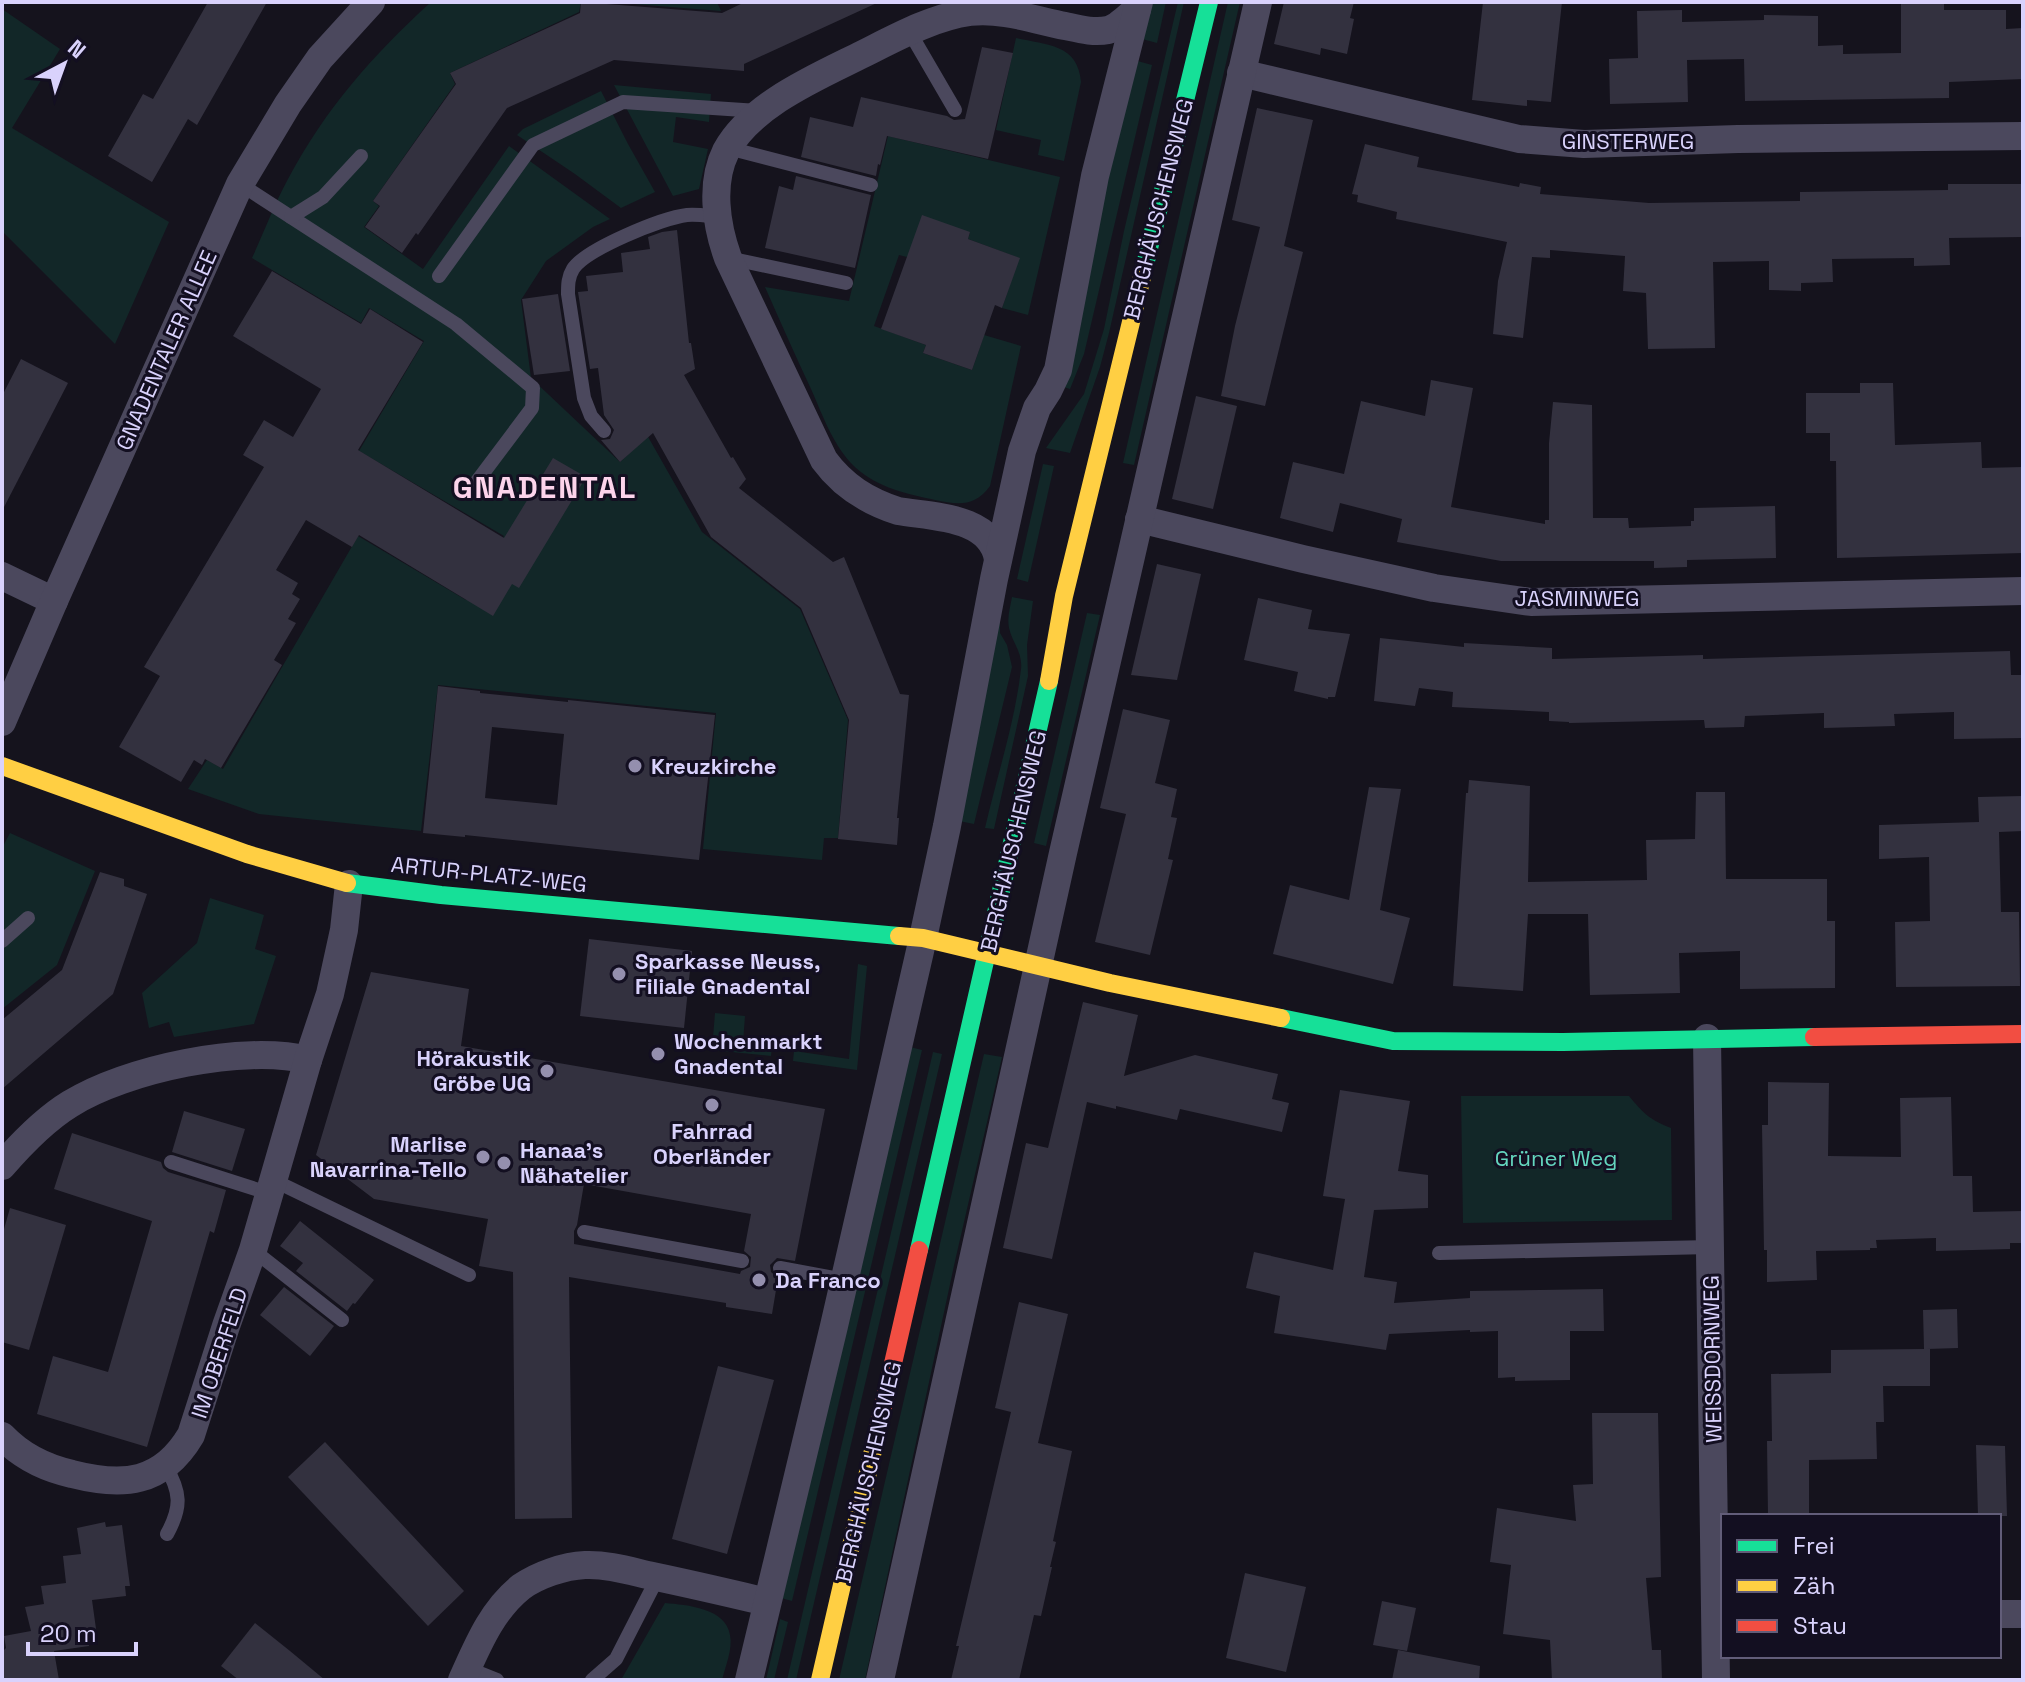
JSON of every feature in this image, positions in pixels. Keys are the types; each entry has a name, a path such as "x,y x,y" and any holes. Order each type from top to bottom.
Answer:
{"street":[{"name":"BERGHÄUSCHENSWEG","path":"820,1680 1048,687 1064,596 1209,2"},
{"path":"880,1680 1038,966 1258,2"},
{"path":"998,559 990,539 975,527 964,522 887,507 856,493 839,479 824,460 728,258 718,217 718,173 728,148 762,112 800,86 909,31 973,11 1035,11 1084,30 1110,30 1138,6"},
{"path":"749,1680 923,938 1022,451 1037,408 1058,370 1095,176 1138,6"},
{"name":"GNADENTALER ALLEE","path":"2,722 240,184 288,104 354,8"},
{"name":"GINSTERWEG","path":"1241,73 1519,139 1584,144 2023,136"},
{"name":"JASMINWEG","path":"1139,519 1434,588 1531,602 2023,591"},
{"path":"2,576 54,601"},
{"name":"ARTUR-PLATZ-WEG","path":"2,766 247,854 349,884 923,938 987,954"},
{"name":"IM OBERFELD","path":"2,1436 37,1463 105,1482 147,1476 182,1451 191,1435 273,1188 308,1060 330,994 344,930 349,884"},
{"path":"987,954 1393,1041 1563,1042 2023,1034"},
{"name":"WEISSDORNWEG","path":"1707,1038 1719,1619 1716,1680"},
{"path":"2,1166 34,1132 71,1103 106,1086 199,1062 236,1056 289,1055 308,1060"},
{"path":"464,1674 485,1629 522,1587 544,1575 585,1565 616,1568 767,1602"},
{"path":"2001,1614 2023,1614"}],"lane":[{"path":"909,31 955,110"},
{"path":"439,276 533,145 623,102 762,112"},
{"path":"728,148 871,185"},
{"path":"291,217 323,197 361,156"},
{"path":"240,184 456,324 533,388 532,408 475,484"},
{"path":"604,431 591,416 584,398 568,294 568,280 574,267 620,238 654,224 692,214 718,217"},
{"path":"728,258 846,283"},
{"path":"2,941 28,918"},
{"path":"171,1162 273,1188 469,1275"},
{"path":"584,1232 742,1261"},
{"path":"1439,1253 1711,1247"},
{"path":"253,1250 342,1320"},
{"path":"780,1268 845,1280"},
{"path":"165,1465 179,1497 177,1517 167,1534"},
{"path":"592,1680 616,1659 658,1577"},
{"path":"464,1674 497,1680"}],"green space":[{"path":"431,2 581,2 579,12 450,73 455,84 373,201 379,206 364,227 423,269 509,146 610,219 593,227 546,261 521,300 531,378 620,462 633,450 604,415 634,412 702,532 800,609 848,720 838,838 824,838 822,860 703,849 716,713 438,685 421,831 259,814 188,789 207,760 223,769 358,536 466,600 504,536 359,451 424,341 369,308 361,323 252,258 283,189 334,106 389,42"},
{"path":"608,2 717,2 721,11"},
{"path":"1150,2 1166,2 1157,43 1142,39"},
{"path":"1178,2 1184,2 1100,367 1070,453 1046,448 1084,394 1104,329"},
{"path":"1228,2 1240,2 1134,465 1123,463"},
{"path":"2,9 60,49 12,128 169,222 115,344 2,231"},
{"path":"1016,38 1059,48 1074,60 1079,69 1081,82 1064,161 1038,155 1041,140 996,130"},
{"path":"1134,60 1152,65 1084,354 1070,389 1060,386"},
{"path":"614,85 711,94 709,122 676,117 673,142 708,149 699,189 673,196"},
{"path":"601,91 655,192 621,208 517,135 523,129"},
{"path":"888,136 1060,177 1028,315 1002,308 1019,258 968,239 970,232 907,257 899,255 874,326 926,345 923,353 972,370 984,335 1021,346 990,486 978,498 966,503 943,502 894,489 874,481 848,460 830,431 765,287 849,301"},
{"path":"1043,464 1054,466 1028,582 1017,579"},
{"path":"1012,597 1033,601 1027,645 1028,676 994,829 985,828 1010,729 1021,669 1008,624"},
{"path":"1087,613 1100,615 1046,846 1034,843"},
{"path":"1000,618 1000,633 1007,645 1012,667 974,824 959,821"},
{"path":"10,833 95,871 57,965 2,1009 2,848"},
{"path":"210,898 264,915 255,949 276,956 254,1024 174,1037 169,1022 149,1028 142,993 197,943"},
{"path":"858,964 867,966 857,1070 793,1061 794,1051 849,1059"},
{"path":"715,1013 745,1016 743,1043 772,1047 771,1056 712,1050"},
{"path":"910,1047 922,1050 792,1601 781,1598"},
{"path":"933,1052 942,1054 796,1680 787,1680"},
{"path":"984,1054 1002,1057 865,1680 839,1680"},
{"name":"Grüner Weg","path":"1461,1096 1629,1096 1647,1115 1671,1128 1672,1220 1463,1223"},
{"path":"665,1603 704,1610 727,1626 730,1646 722,1680 621,1680"},
{"path":"780,1619 788,1622 774,1680 766,1680"}],"building":[{"path":"208,2 267,2 197,125 188,119 152,182 108,156 143,94 153,99"},
{"path":"581,2 722,13 745,2 879,2 744,64 744,71 614,60 507,108 418,235 416,233 402,253 365,227 380,206 373,201 456,84 450,73 580,13"},
{"path":"1284,2 1354,2 1347,54 1321,48 1320,55 1274,44"},
{"path":"1483,2 1562,2 1551,102 1527,100 1527,106 1472,100"},
{"path":"1901,2 1944,2 1944,10 2006,10 2006,29 2023,28 2023,79 1949,82 1949,98 1745,101 1744,59 1687,60 1688,102 1610,104 1609,59 1638,58 1637,11 1682,10 1682,22 1764,20 1764,15 1818,16 1818,46 1843,45 1843,54 1901,53"},
{"path":"982,47 1013,53 988,159 887,136 876,176 801,157 810,117 853,127 861,97 954,120 965,119"},
{"path":"1257,108 1313,120 1284,246 1303,252 1265,406 1221,396 1260,227 1232,220"},
{"path":"1365,144 1419,157 1417,167 1519,187 1520,183 1541,187 1540,194 1649,203 1800,201 1800,192 1948,190 1948,184 2023,184 2023,237 1949,238 1950,265 1914,266 1914,258 1832,259 1833,282 1801,283 1801,291 1769,290 1769,261 1713,262 1715,348 1648,349 1646,293 1623,291 1625,256 1550,250 1550,258 1532,257 1523,338 1493,334 1498,281 1507,242 1396,219 1397,212 1357,202 1358,195 1352,194"},
{"path":"796,176 871,195 855,268 765,248 779,186 793,190"},
{"path":"922,215 970,232 968,239 1020,258 1002,308 995,305 972,370 923,353 926,345 881,329"},
{"path":"677,230 689,343 695,369 684,375 746,479 739,488 833,562 844,557 900,694 909,695 897,845 838,839 849,720 801,608 711,537 653,433 620,462 601,440 610,439 614,430 604,415 598,368 590,369 578,292 588,291 586,276 623,272 621,253 650,249 648,237"},
{"path":"272,271 361,324 370,309 423,342 358,450 504,538 553,458 586,477 519,588 512,584 493,616 359,535 352,547 306,520 276,570 298,583 292,594 300,599 288,619 296,623 274,660 282,665 221,768 205,759 202,765 194,760 181,782 119,747 160,676 144,667 264,467 243,455 264,420 293,437 321,389 233,336"},
{"path":"558,294 570,371 534,375 522,299"},
{"path":"21,359 68,383 2,511 2,396"},
{"path":"1431,380 1473,388 1451,507 1545,524 1545,520 1549,520 1549,443 1553,402 1592,405 1593,518 1628,518 1629,528 1691,526 1694,508 1775,506 1776,558 1687,560 1687,567 1654,568 1654,561 1501,561 1397,542 1402,519 1340,503 1333,532 1280,518 1293,462 1344,474 1361,401 1425,416"},
{"path":"1860,383 1893,383 1895,445 1981,442 1982,468 2023,467 2023,553 1837,558 1836,461 1830,461 1830,433 1806,433 1806,393 1860,393"},
{"path":"1196,396 1237,406 1213,509 1172,499"},
{"path":"1157,564 1201,574 1177,680 1131,675"},
{"path":"1258,598 1312,610 1308,629 1350,634 1335,697 1328,699 1294,691 1298,672 1244,660"},
{"path":"1380,638 1464,647 1464,643 1552,648 1552,659 1703,655 1703,659 2010,651 2011,675 2023,675 2023,738 1954,739 1954,712 1894,714 1895,726 1824,728 1824,713 1745,716 1744,727 1705,728 1704,720 1549,721 1549,712 1452,707 1453,692 1419,688 1415,706 1374,701"},
{"name":"Kreuzkirche","path":"438,686 480,693 715,715 699,860 423,833","holes":["492,727 564,734 557,805 485,798"]},
{"path":"1123,709 1170,720 1155,783 1177,789 1171,817 1177,818 1168,859 1173,860 1150,955 1095,942 1126,814 1100,808"},
{"path":"1469,780 1530,786 1528,882 1647,880 1646,840 1695,839 1696,792 1725,792 1726,879 1827,879 1827,921 1835,921 1835,988 1740,989 1740,951 1679,953 1680,993 1590,995 1588,914 1528,914 1523,991 1453,986"},
{"path":"1369,787 1401,789 1380,910 1410,918 1393,984 1273,954 1290,885 1349,900"},
{"path":"2023,796 2023,831 1999,832 2001,912 2019,912 2020,986 1896,987 1895,922 1930,921 1929,857 1879,859 1879,825 1979,822 1978,797"},
{"path":"100,872 124,879 124,886 147,894 113,994 2,1089 2,1020 62,970"},
{"path":"589,939 692,951 684,1028 580,1016"},
{"path":"371,972 469,989 461,1046 825,1109 795,1261 777,1258 770,1265 771,1272 778,1278 772,1314 726,1307 726,1303 569,1277 572,1518 515,1519 513,1272 479,1266 488,1219 374,1199 316,1155","holes":["584,1184 751,1214 744,1251 751,1257 750,1267 740,1274 574,1244"]},
{"path":"1083,1002 1138,1015 1124,1076 1195,1055 1278,1074 1272,1099 1289,1103 1282,1132 1180,1109 1177,1120 1087,1102 1052,1259 1003,1248 1026,1143 1048,1148"},
{"path":"1768,1082 1829,1083 1828,1156 1901,1157 1900,1098 1951,1097 1953,1176 1972,1176 1973,1212 2023,1211 2023,1243 2010,1243 2010,1249 1936,1251 1936,1238 1876,1240 1877,1248 1870,1250 1816,1251 1817,1280 1767,1282 1762,1125 1768,1125"},
{"path":"1340,1090 1410,1101 1398,1171 1428,1175 1428,1208 1374,1210 1364,1277 1397,1282 1394,1303 1470,1298 1470,1291 1603,1289 1604,1331 1570,1331 1570,1380 1515,1381 1515,1377 1498,1378 1498,1331 1389,1334 1386,1350 1274,1333 1280,1296 1246,1288 1254,1252 1333,1270 1345,1199 1323,1196"},
{"path":"184,1111 245,1129 232,1171 172,1152"},
{"path":"72,1133 161,1162 168,1172 226,1190 214,1233 210,1231 147,1447 37,1414 53,1356 108,1372 152,1221 54,1189"},
{"path":"10,1208 66,1225 29,1350 2,1342 2,1236"},
{"path":"300,1221 374,1280 347,1311 296,1271 303,1263 280,1246"},
{"path":"284,1287 334,1326 310,1356 260,1315"},
{"path":"1019,1302 1068,1314 1038,1443 1072,1451 1053,1541 1056,1542 1052,1567 1041,1616 1034,1615 1019,1680 951,1680 959,1646 956,1646 1011,1412 995,1408"},
{"path":"1957,1309 1958,1348 1927,1349 1930,1349 1930,1386 1883,1386 1884,1422 1876,1422 1877,1459 1809,1460 1809,1514 1768,1514 1767,1441 1772,1441 1771,1374 1831,1373 1831,1350 1924,1349 1923,1310"},
{"path":"718,1366 774,1380 727,1554 672,1539"},
{"path":"1592,1413 1658,1413 1661,1577 1646,1578 1652,1650 1661,1650 1662,1680 1552,1680 1550,1640 1503,1634 1511,1565 1490,1562 1497,1508 1576,1521 1573,1485 1593,1484"},
{"path":"325,1442 464,1591 428,1626 288,1477"},
{"path":"1976,1445 2005,1446 2007,1516 1978,1514"},
{"path":"105,1522 106,1527 122,1525 130,1586 125,1586 126,1596 92,1600 97,1636 88,1637 89,1646 54,1651 59,1680 2,1680 2,1652 6,1648 4,1636 31,1631 25,1607 44,1604 41,1586 66,1583 63,1556 81,1554 77,1528"},
{"path":"1245,1573 1306,1587 1286,1672 1226,1658"},
{"path":"1382,1601 1416,1608 1407,1651 1373,1645"},
{"path":"255,1623 325,1680 239,1680 221,1666"},
{"path":"1398,1650 1480,1666 1479,1680 1392,1680"}],"traffic: fast":[{"path":"1143,273 1209,2"},
{"path":"919,1250 1049,681"},
{"path":"347,883 441,895 899,936"},
{"path":"1281,1018 1393,1041 1563,1042 1814,1037"}],"traffic: slow":[{"path":"1049,681 1064,596 1143,273"},
{"path":"2,766 247,854 347,883"},
{"path":"899,936 923,938 1110,983 1281,1018"},
{"path":"820,1680 875,1442"}],"traffic: jam":[{"path":"1814,1037 2023,1034"},
{"path":"875,1442 919,1250"}],"place":[{"name":"Kreuzkirche","path":"635,766"},
{"name":"Sparkasse Neuss, Filiale Gnadental","path":"619,974"},
{"name":"Wochenmarkt Gnadental","path":"658,1054"},
{"name":"Hörakustik Gröbe UG","path":"547,1071"},
{"name":"Fahrrad Oberländer","path":"712,1105"},
{"name":"Marlise Navarrina-Tello","path":"483,1157"},
{"name":"Hanaa's Nähatelier","path":"504,1163"},
{"name":"Da Franco","path":"759,1280"}],"district":[{"name":"GNADENTAL","path":"545,488"}]}
